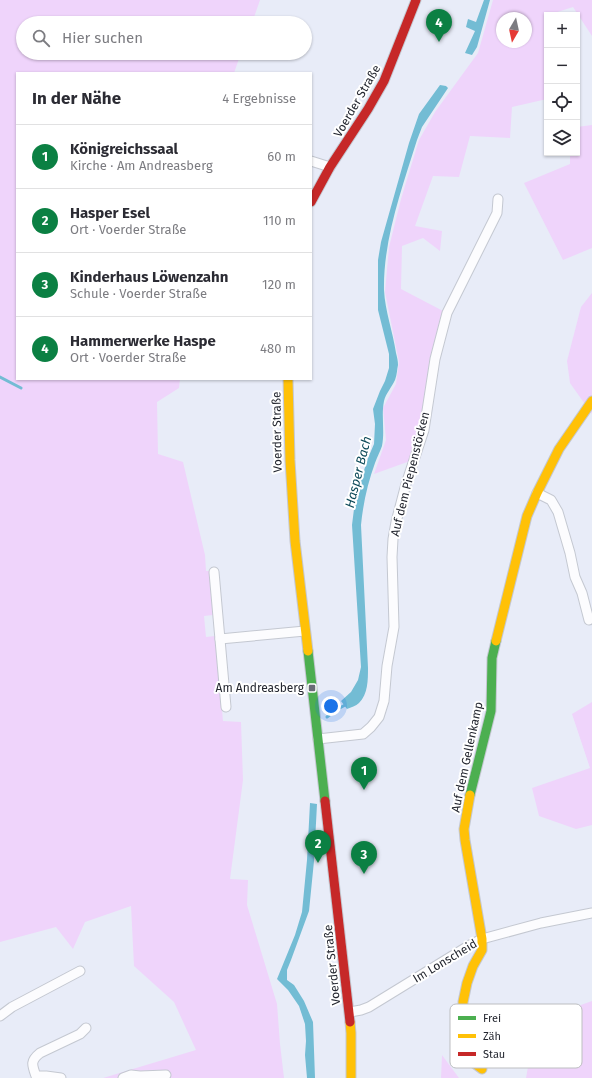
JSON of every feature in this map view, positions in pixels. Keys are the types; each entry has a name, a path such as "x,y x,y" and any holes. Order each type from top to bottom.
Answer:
{"main road":[{"name":"Voerder Straße","path":"312,200 330,167 368,109 384,81 416,0"},
{"name":"Voerder Straße","path":"288,380 288,432 291,485 295,541 305,632"},
{"name":"Auf dem Gellenkamp","path":"463,1004 467,982 473,966 482,950 482,939 464,829 468,803 491,711 492,658 494,643 527,516 536,493 559,449 592,400"},
{"path":"305,632 318,739"},
{"name":"Voerder Straße","path":"318,739 350,1012 351,1078"}],"street":[{"path":"312,161 330,167"},
{"name":"Auf dem Piepenstöcken","path":"318,739 363,734 379,718 384,701 387,666 394,627 392,557 396,522 406,484 424,430 435,359 447,313 497,213 498,199"},
{"path":"536,493 551,500 558,512 570,553 575,577 582,593 590,620"},
{"path":"214,572 226,707"},
{"path":"220,639 305,632"},
{"name":"Im Lonscheid","path":"350,1012 369,1007 482,939 541,923 592,913"},
{"path":"0,1016 80,971"},
{"path":"61,1078 46,1076 36,1077 32,1062 40,1053 80,1034 86,1028"},
{"path":"123,1078 131,1075 166,1075"}],"shaded area":[{"path":"0,0 260,0 254,16 16,16 16,60 239,60 234,72 16,72 16,380 180,380 179,388 157,402 158,454 183,462 205,555 206,571 210,571 213,615 204,616 206,637 215,636 223,721 241,722 243,780 230,879 248,880 247,905 277,1004 284,1078 103,1078 196,1050 174,1002 134,966 131,906 85,922 73,949 56,927 0,942"},
{"path":"493,0 592,0 592,36 580,18 580,12 576,12 573,7 557,12 544,12 544,100 512,107 510,138 470,136 459,177 433,176 415,226 442,231 440,251 423,238 402,246 401,289 445,312 421,430 410,461 374,474 386,440 383,408 396,384 399,362 385,292 389,247 401,199 419,140 435,112 478,53"},
{"path":"592,125 592,248 563,260 524,183 570,164 570,156 580,156 580,127"},
{"path":"592,293 592,414 570,383 567,361 581,307"},
{"path":"592,702 592,825 576,829 539,816 532,788 590,768 572,714"},
{"path":"592,1001 592,1078 526,1078 528,1068 582,1068 582,1005"},
{"path":"442,1055 450,1068 459,1078 441,1078"}],"water":[{"path":"484,0 490,0 477,47 472,55 465,53 475,31 466,27 468,19 476,22"},
{"path":"440,85 448,88 422,127 417,140 394,214 387,252 384,290 387,314 395,345 398,365 395,380 384,401 382,446 368,485 361,525 368,668 367,687 359,703 347,709 341,701 351,692 358,680 361,667 352,525 359,486 374,444 375,424 373,409 389,368 389,354 378,310 378,260 381,242 409,143 419,114"},
{"path":"310,803 317,804 314,861 309,911 287,970 287,980 294,985 304,1001 313,1022 315,1078 307,1078 305,1024 299,1006 288,990 277,979 295,935 302,912"}],"waterway":[{"path":"0,377 21,388"},
{"name":"Hasper Bach","path":"327,717 347,704"}],"traffic: fast":[{"path":"470,795 491,711 492,658 496,641"},
{"path":"308,651 325,801"}],"traffic: slow":[{"path":"288,380 290,460 295,541 308,651"},
{"path":"496,641 527,516 559,449 592,401"},
{"path":"463,1004 467,983 473,966 482,950 482,939 464,829 470,795"},
{"path":"350,1022 351,1078"}],"traffic: jam":[{"path":"312,200 330,167 368,109 384,81 416,0"},
{"path":"325,801 350,1022"}],"place":[{"name":"Hammerwerke Haspe","path":"439,42"},
{"name":"Am Andreasberg","path":"312,688"},
{"name":"Königreichssaal","path":"364,790"},
{"name":"Hasper Esel","path":"318,863"},
{"name":"Kinderhaus Löwenzahn","path":"364,874"}]}
